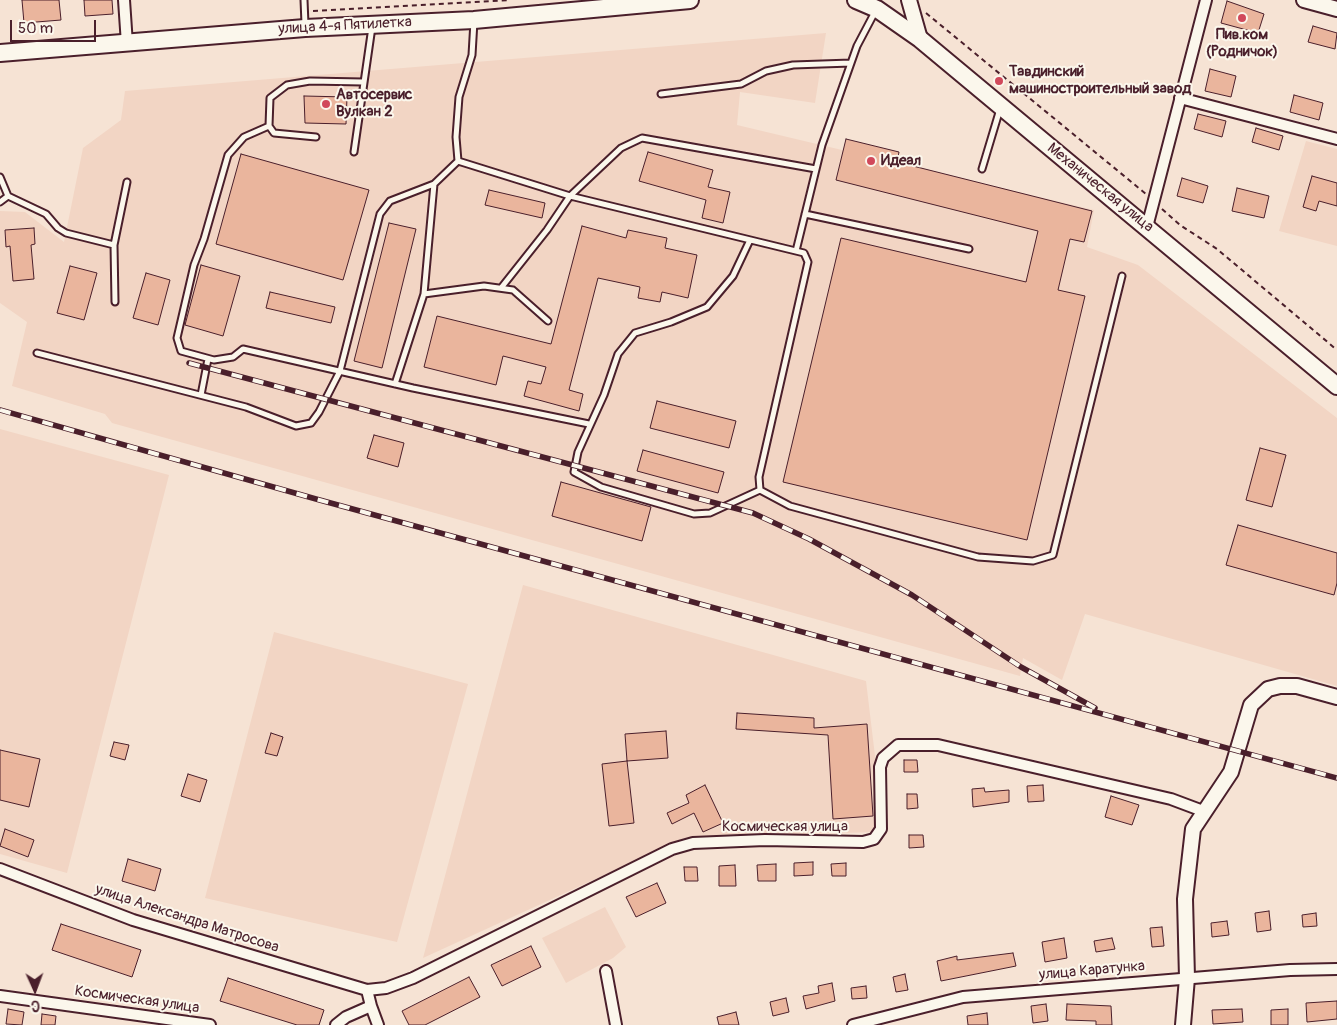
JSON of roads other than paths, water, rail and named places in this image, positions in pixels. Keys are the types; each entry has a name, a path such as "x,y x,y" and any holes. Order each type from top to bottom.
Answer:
{"main road":[{"name":"улица 4-я Пятилетка","path":"0,52 127,44 305,28 474,20 610,4 690,0"},
{"name":"Механическая улица","path":"856,0 877,9 920,39 1337,386"}],"street":[{"path":"124,0 127,44"},
{"path":"909,0 920,39"},
{"path":"1147,227 1206,0"},
{"path":"1304,0 1337,9"},
{"path":"1180,98 1337,139"},
{"path":"1183,1025 1187,978 1185,899 1193,829 1203,811 1231,772 1250,704 1268,689 1280,686 1297,686 1337,697"},
{"name":"Космическая улица","path":"367,990 386,988 414,978 672,849 702,843 765,840 863,842 874,839 881,829 880,767 883,758 898,745 938,745 1171,798 1203,811"},
{"name":"улица Александра Матросова","path":"0,869 133,920 367,990"},
{"name":"улица Каратунка","path":"853,1025 963,997 1187,978 1337,969"},
{"path":"606,971 616,1025"},
{"path":"367,990 378,1025"},
{"name":"Космическая улица","path":"0,996 210,1025"},
{"path":"336,1025 346,1017 372,1006"}],"lane":[{"path":"304,0 305,28"},
{"path":"796,251 822,145 857,46 877,9"},
{"path":"458,161 456,137 459,96 472,55 474,20"},
{"path":"354,152 373,24"},
{"path":"661,94 741,84 766,71 793,65 851,64"},
{"path":"316,137 274,133 269,126 270,98 286,85 310,81 363,82"},
{"path":"982,169 1000,106"},
{"path":"269,126 244,137 228,155 204,239 194,265 177,338 181,351 214,360 233,357 243,349 395,384 589,424"},
{"path":"501,288 547,230 570,196 621,148 642,138 816,169"},
{"path":"38,353 246,407 296,426 311,423 340,371 380,214 390,201 434,184 458,161"},
{"path":"458,161 570,196 804,253 808,262 759,477 760,490"},
{"path":"0,177 8,196 46,214 58,228 66,233 114,245"},
{"path":"115,302 114,245 128,182"},
{"path":"395,384 424,294 434,184"},
{"path":"0,202 8,196"},
{"path":"805,214 969,249"},
{"path":"750,240 733,276 707,307 672,322 635,333 618,354 604,395 589,424 574,472 602,487 694,514 710,513 760,490"},
{"path":"760,490 790,506 978,557 1033,561 1053,555 1122,276"},
{"path":"424,294 484,286 513,290 548,321"},
{"path":"201,395 208,358"}],"railway":[{"path":"189,363 753,513 809,539 912,595 1021,667 1095,708"},
{"path":"0,410 316,499 1337,778"}],"place":[{"name":"Пив.ком (Родничок)","path":"1242,18"},
{"name":"Тавдинский машиностроительный завод","path":"999,81"},
{"name":"Автосервис Вулкан 2","path":"326,104"},
{"name":"Идеал","path":"871,161"}]}
